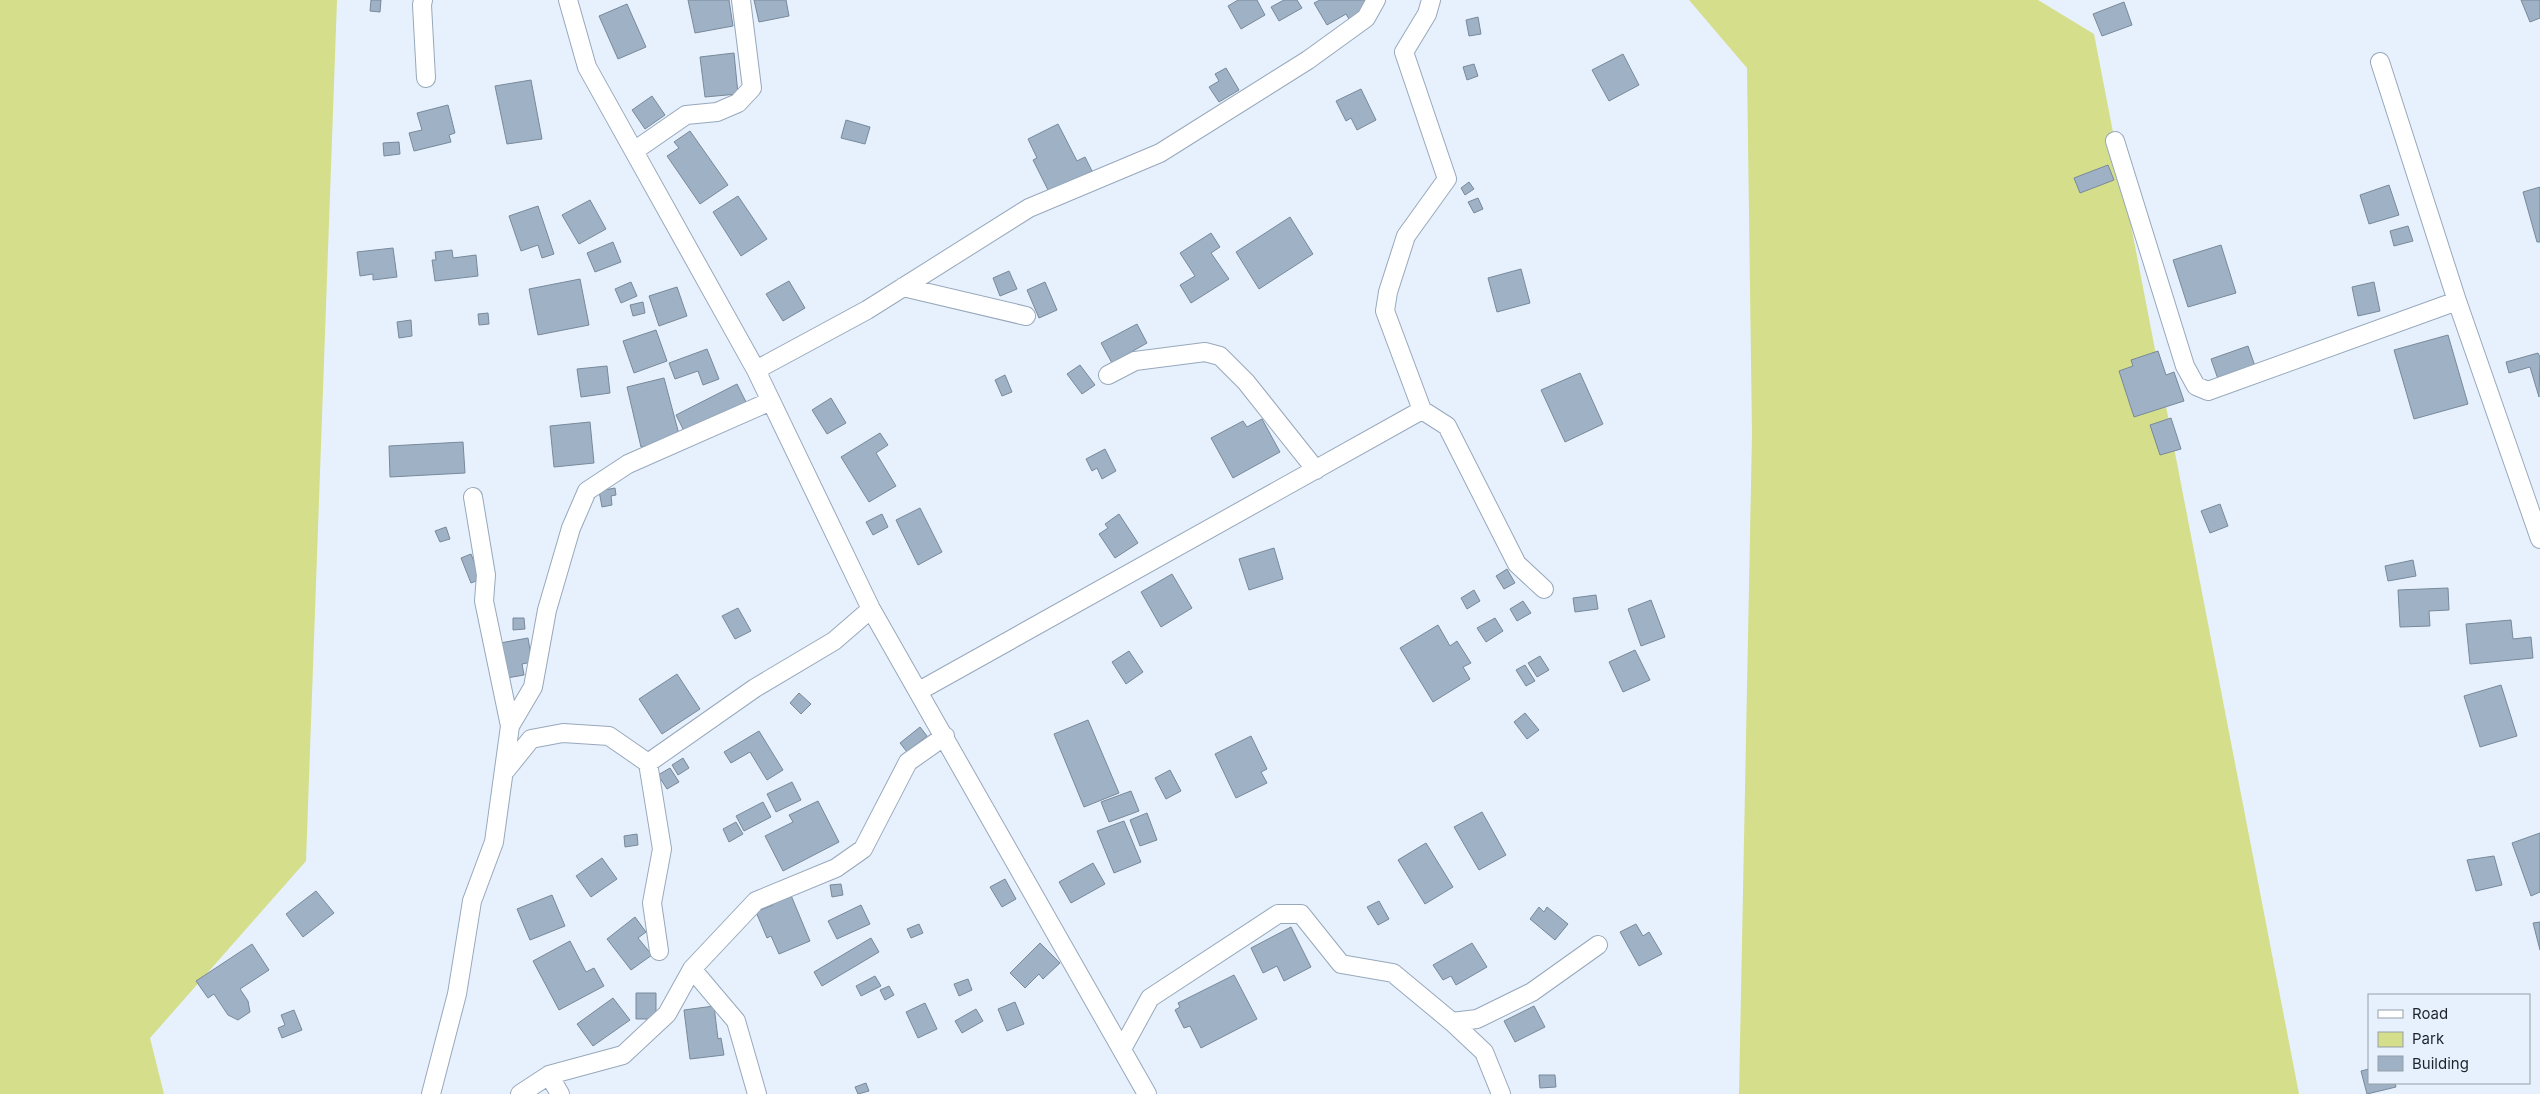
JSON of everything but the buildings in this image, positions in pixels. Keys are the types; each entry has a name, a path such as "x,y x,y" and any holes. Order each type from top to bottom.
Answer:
{"street":[{"path":"423,0 426,78"},
{"path":"568,0 587,67 756,370 872,609 1147,1094"},
{"path":"634,151 686,115 717,112 738,103 752,88 741,0"},
{"path":"756,370 867,310 1029,208 1160,153 1308,60 1366,18 1376,0"},
{"path":"1431,0 1428,14 1404,52 1447,178 1406,236 1388,292 1385,311 1422,410 1447,426 1518,564 1544,589"},
{"path":"2380,62 2457,301 2540,539"},
{"path":"2115,141 2185,366 2196,386 2208,391 2457,301"},
{"path":"904,287 1026,316"},
{"path":"1108,376 1135,361 1205,352 1220,356 1246,382 1316,470"},
{"path":"510,726 533,687 547,610 571,528 588,491 628,464 772,401"},
{"path":"918,691 1422,410"},
{"path":"431,1094 458,994 472,901 494,842 506,770 510,726 484,601 486,575 473,497"},
{"path":"648,763 755,688 834,641 872,609"},
{"path":"506,770 531,739 563,733 609,736 648,763 662,849 652,903 659,951"},
{"path":"520,1094 549,1075 623,1055 667,1014 692,969 756,901 836,868 863,849 908,762 945,736"},
{"path":"1122,1049 1150,998 1278,914 1301,914 1341,964 1393,973 1452,1022 1484,1052 1501,1094"},
{"path":"1452,1022 1477,1019 1532,992 1598,945"},
{"path":"692,969 736,1021 757,1094"},
{"path":"549,1075 560,1094"}],"green space":[{"path":"0,0 337,0 306,861 150,1038 164,1094 0,1094"},
{"path":"1689,0 2038,0 2094,34 2299,1094 1739,1094 1752,434 1747,68"}]}
